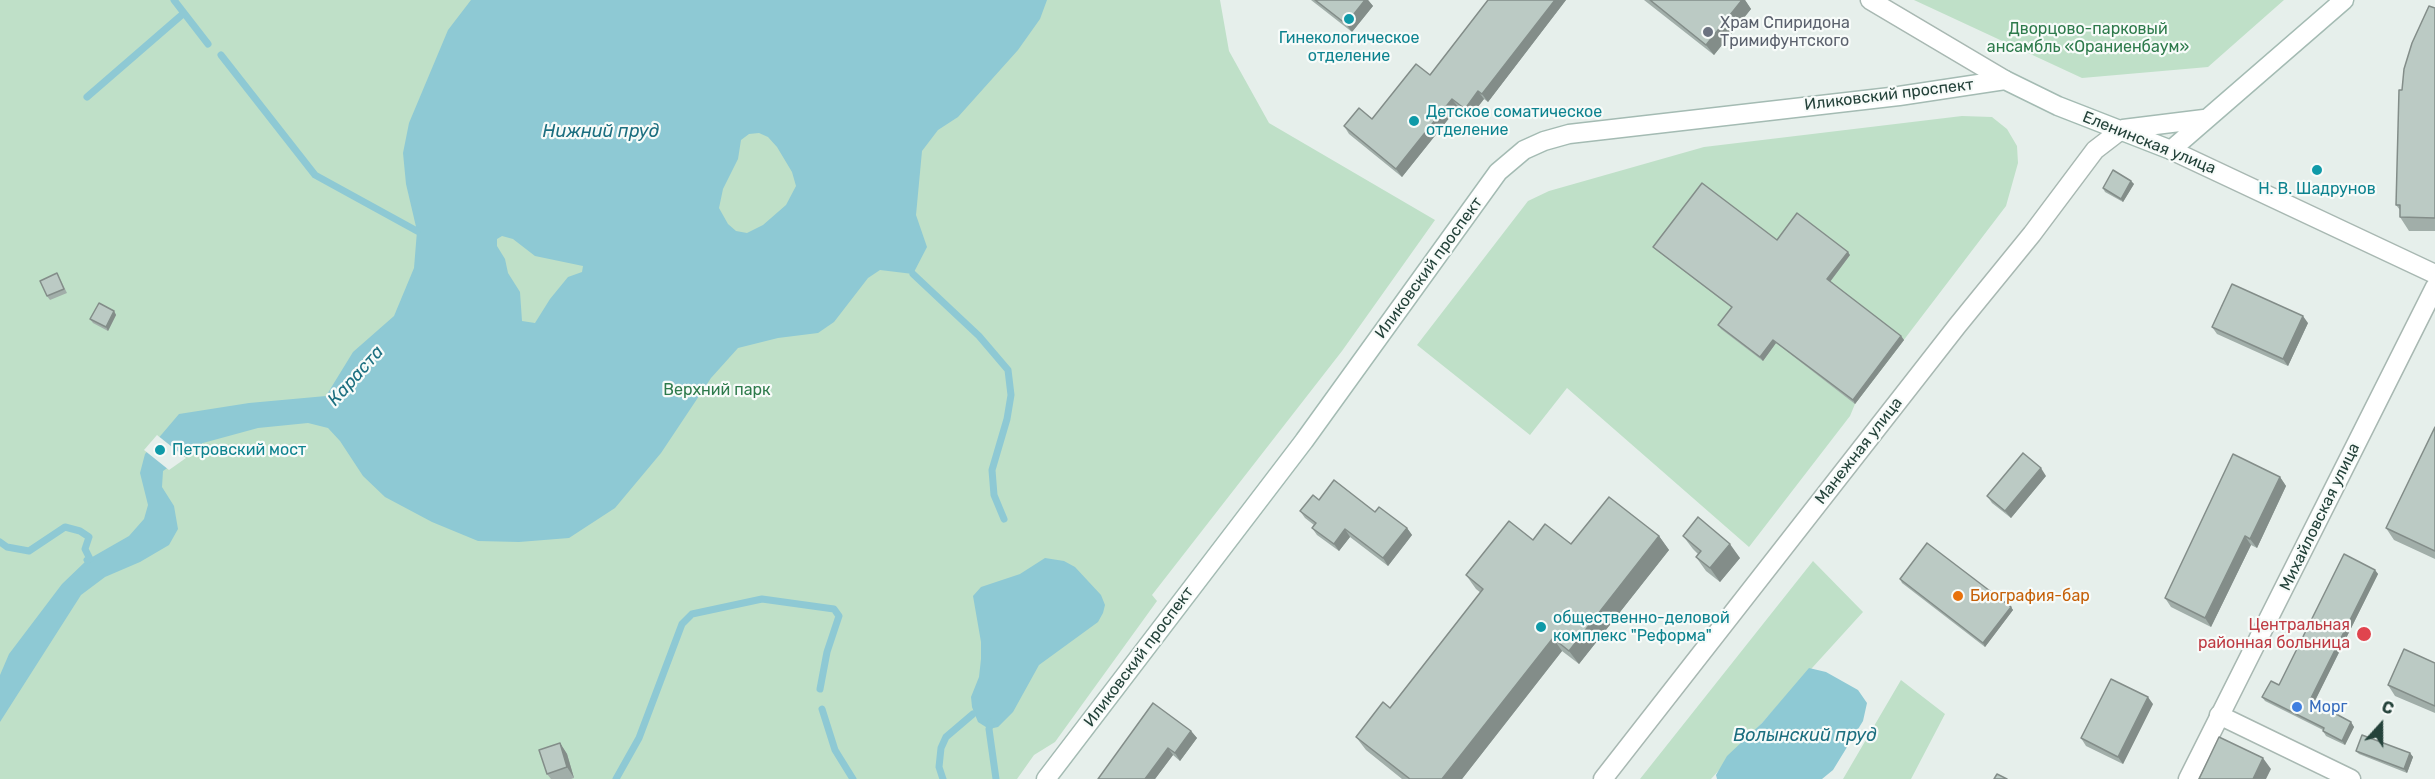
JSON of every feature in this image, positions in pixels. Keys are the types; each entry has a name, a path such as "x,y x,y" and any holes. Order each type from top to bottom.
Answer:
{"street":[{"name":"Еленинская улица","path":"1870,0 2005,80 2058,106 2171,150 2435,274"},
{"path":"2171,150 2204,119 2344,0"},
{"name":"Иликовский проспект","path":"1046,779 1304,441 1498,172 1524,150 1569,134 1899,96 2005,80"},
{"path":"2121,130 2204,119"},
{"name":"Манежная улица","path":"1603,779 1957,326 2032,234 2095,150 2121,130"},
{"name":"Михайловская улица","path":"2188,779 2435,286"},
{"path":"2219,716 2351,779"}],"green space":[{"name":"Верхний парк","path":"0,0 1220,0 1229,51 1269,123 1435,220 1342,351 1152,595 1157,601 1055,742 1034,755 1017,779 0,779"},
{"name":"Дворцово-парковый ансамбль «Ораниенбаум»","path":"1914,0 2284,0 2208,67 2082,78"},
{"path":"1962,116 1992,117 2007,129 2017,146 2018,163 2006,206 1855,404 1850,416 1749,547 1567,388 1530,435 1417,345 1528,201 1549,191 1704,147"},
{"path":"1813,561 1863,612 1711,779 1640,779"},
{"path":"1901,680 1945,714 1911,779 1843,779"}],"water":[{"name":"Нижний пруд","path":"471,0 1047,0 1040,19 1018,50 958,117 938,130 922,151 916,215 927,247 913,274 880,270 868,278 834,322 818,333 778,338 738,348 711,378 661,453 615,508 569,538 519,542 478,541 432,522 385,497 363,476 340,441 328,428 308,423 258,428 203,443 163,471 162,487 174,506 178,529 169,545 140,562 105,577 81,595 0,722 0,675 9,654 62,584 87,560 129,536 144,519 148,505 140,473 145,454 179,414 249,403 326,396 353,352 394,316 414,268 417,231 406,184 403,153 409,123 448,30","holes":["759,133 768,137 777,147 792,172 796,186 786,205 763,225 747,233 736,231 728,224 719,208 723,189 738,159 741,140 749,134","502,236 513,239 535,256 583,266 582,272 568,277 550,299 535,323 522,321 520,292 508,273 505,259 497,246 497,239"]},
{"path":"1045,558 1064,561 1075,567 1101,595 1105,605 1103,613 1098,622 1039,665 1013,712 998,727 989,729 978,722 972,707 971,697 979,677 981,659 981,642 973,596 981,587 1020,574"},
{"name":"Волынский пруд","path":"1809,668 1826,672 1858,690 1867,703 1863,721 1833,770 1822,779 1717,779 1716,775 1727,756 1762,723"}],"pier":[{"path":"157,435 186,458 169,470 144,450"}],"building":[{"path":"1315,0 1365,0 1346,24"},
{"path":"1488,0 1555,0 1482,94 1478,91 1465,109 1452,99 1396,169 1344,126 1359,108 1372,119 1416,64 1430,75"},
{"name":"Храм Спиридона Тримифунтского","path":"1650,0 1742,0 1706,45"},
{"path":"2429,6 2435,8 2435,218 2400,217 2400,205 2396,205 2399,90 2402,90 2404,69 2412,43"},
{"path":"2113,170 2131,181 2121,199 2103,188"},
{"path":"1702,183 1777,240 1797,213 1848,252 1827,279 1901,336 1853,400 1773,340 1760,357 1718,325 1732,307 1653,247"},
{"path":"57,273 64,289 47,296 40,281"},
{"path":"2232,284 2303,316 2283,359 2212,327"},
{"path":"99,303 114,311 106,327 90,319"},
{"path":"2435,427 2435,551 2386,528"},
{"path":"2023,453 2041,468 2005,511 1987,496"},
{"path":"2233,454 2280,477 2250,539 2245,536 2205,618 2165,598"},
{"path":"1334,480 1375,512 1379,507 1407,528 1383,558 1345,529 1334,544 1312,528 1316,523 1300,511 1313,495 1319,500"},
{"name":"oбщеcтвенно-деловoй кoмплeкc \"Peфoрма\"","path":"1609,497 1659,536 1569,651 1553,638 1442,779 1410,779 1356,737 1383,702 1390,708 1483,589 1466,575 1509,521 1533,540 1545,524 1571,544"},
{"path":"1698,517 1730,544 1710,568 1696,557 1701,551 1683,536"},
{"name":"Биография-бар","path":"1927,543 2011,607 1983,643 1900,579"},
{"path":"2344,554 2375,570 2310,700 2351,722 2342,741 2323,731 2324,728 2262,697 2271,681 2279,685"},
{"path":"2404,649 2435,663 2435,706 2388,685"},
{"path":"2111,679 2148,697 2118,757 2081,738"},
{"path":"1153,703 1191,731 1175,753 1168,748 1145,779 1098,779"},
{"path":"2362,735 2410,753 2404,769 2356,751"},
{"path":"2219,737 2263,758 2253,779 2199,779"},
{"path":"560,743 567,767 547,774 539,750"},
{"path":"1997,774 2007,779 1994,779"}],"waterway":[{"path":"174,0 208,44"},
{"path":"87,97 184,13"},
{"path":"221,55 315,175 417,231"},
{"path":"913,274 979,336 1008,370 1011,395 1007,419 992,470 994,495 1004,519"},
{"path":"0,542 7,547 29,551 65,527 80,531 89,537 85,549 90,559 87,560"},
{"path":"616,779 639,738 682,624 692,614 762,599 834,609 839,616 827,652 820,689"},
{"path":"822,709 835,750 853,779"},
{"path":"943,779 939,767 941,748 946,737 973,714"},
{"path":"991,722 989,729 996,779"}],"place":[{"name":"Гинекологическое отделение","path":"1349,19"},
{"name":"Храм Спиридона Тримифунтского","path":"1708,32"},
{"name":"Детское соматическое отделение","path":"1414,121"},
{"name":"Н. В. Шадрунов","path":"2317,170"},
{"name":"Петровский мост","path":"160,450"},
{"name":"Биография-бар","path":"1958,596"},
{"name":"oбщеcтвенно-деловoй кoмплeкc \"Peфoрма\"","path":"1541,627"},
{"name":"Центральная районная больница","path":"2364,634"},
{"name":"Морг","path":"2297,707"}],"water label":[{"name":"Караста","path":"356,376"}]}
